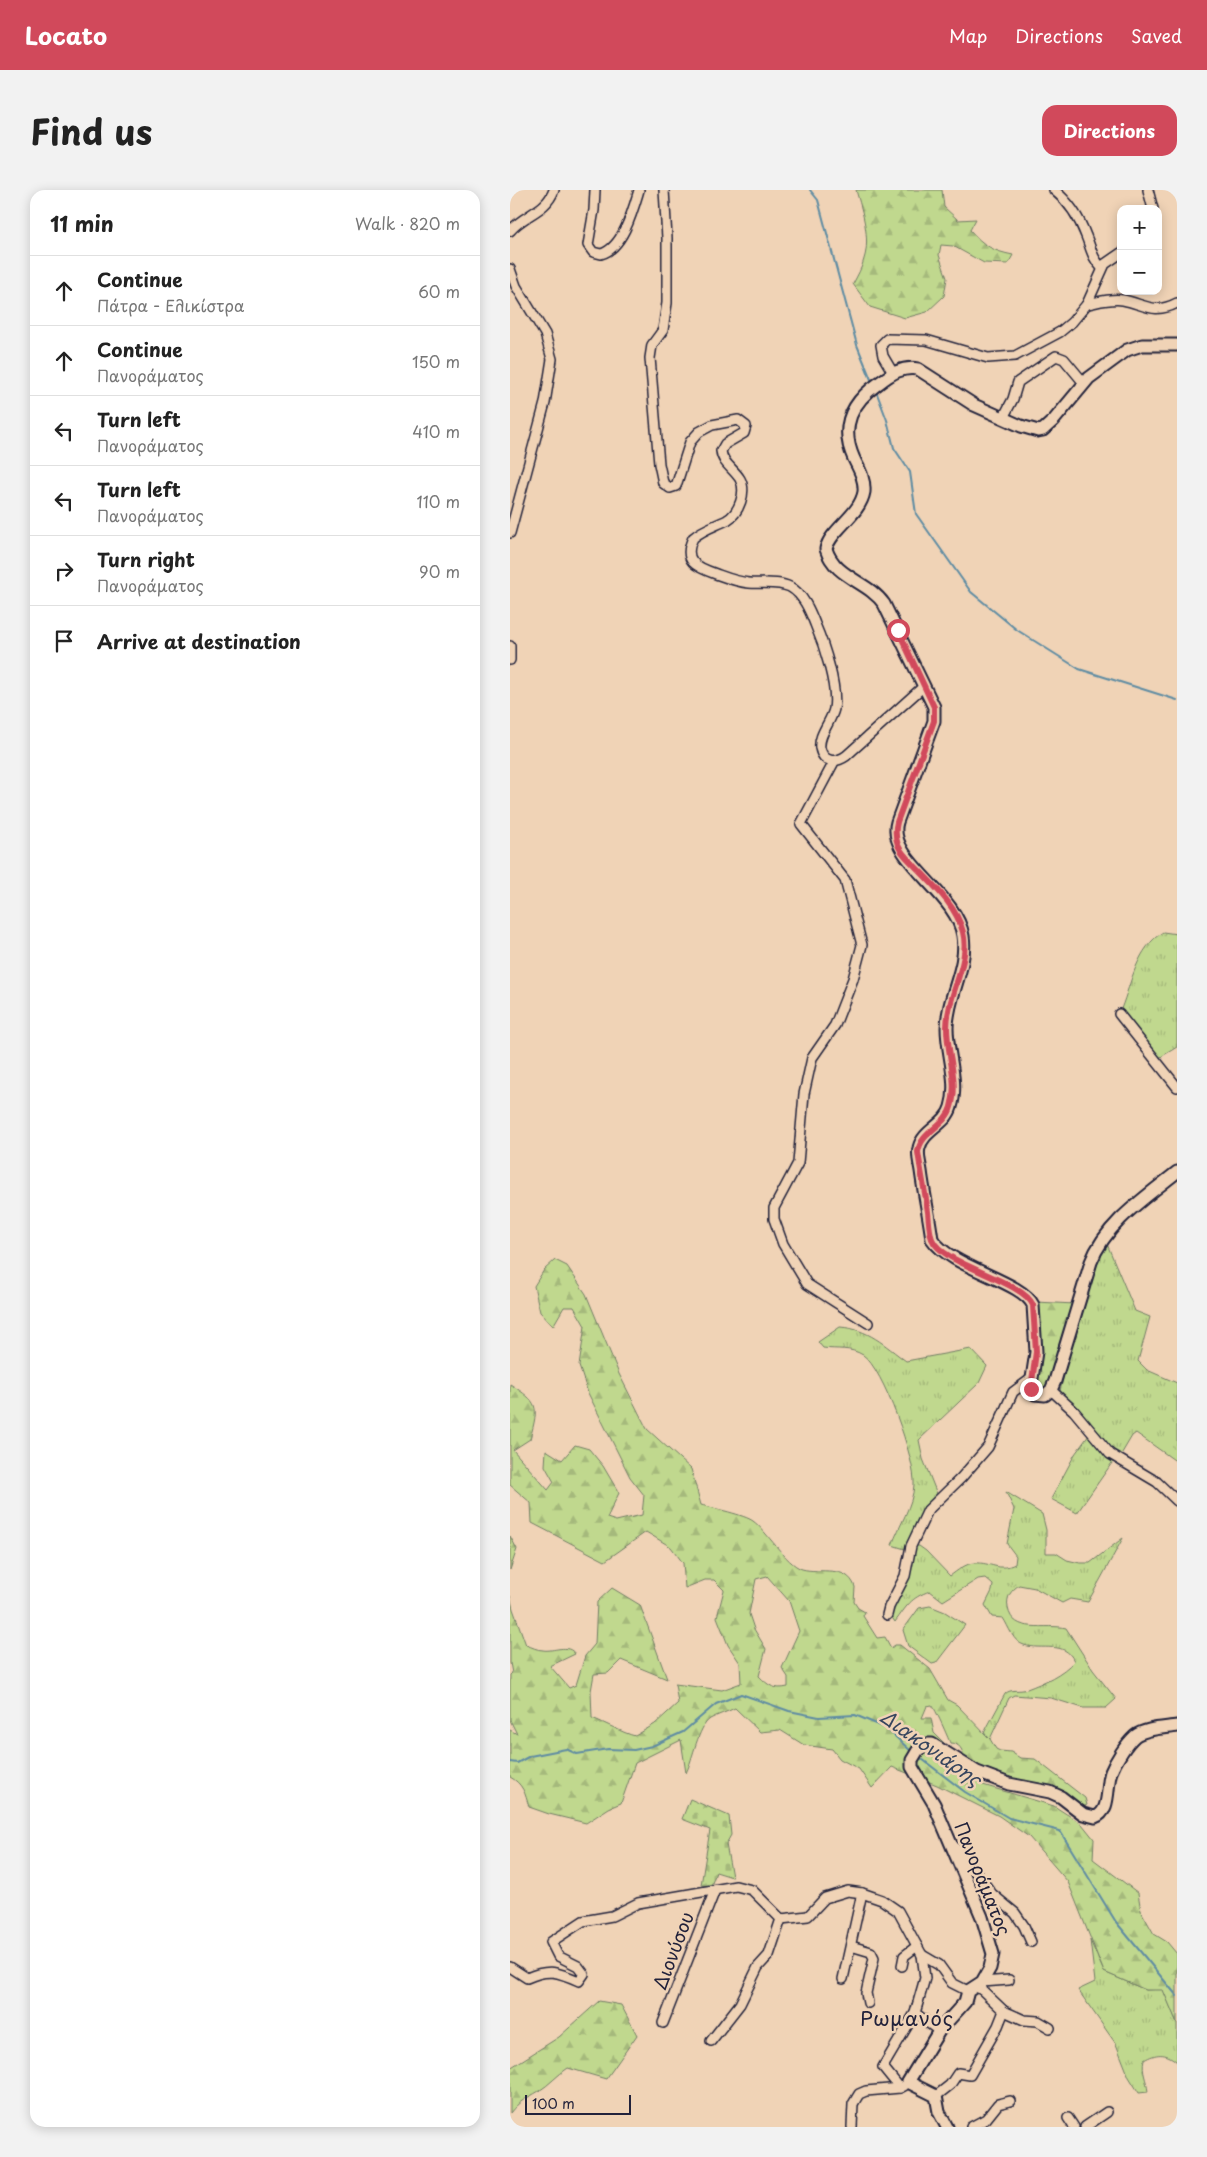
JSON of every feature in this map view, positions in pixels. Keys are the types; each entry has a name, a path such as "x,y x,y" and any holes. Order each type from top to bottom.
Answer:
{"main road":[{"path":"1177,345 1138,346 1109,362 1084,383 1054,420 1043,430 1034,431 958,396 918,369 908,368 893,373 865,393 852,411 848,431 850,449 862,474 864,491 858,506 830,541 826,549 834,566 872,590 884,604 934,707 934,721 897,822 896,837 902,852 956,913 963,932 965,951 950,998 947,1028 954,1094 949,1113 928,1133 919,1147 922,1174 932,1239 936,1244 946,1253 1017,1290 1030,1299 1033,1305 1036,1352 1031,1386 1035,1394 1045,1395 1051,1390 1091,1262 1099,1245 1127,1214 1177,1172"},
{"name":"Πανοράματος","path":"904,2085 939,2032 965,2002 990,1968 993,1954 982,1917 934,1804 912,1767 916,1753 928,1744 938,1746 959,1762 977,1772 1009,1784 1050,1792 1061,1797 1083,1814 1095,1817 1105,1808 1109,1779 1113,1768 1136,1736 1144,1732 1177,1726"},
{"path":"904,2085 936,2096 939,2112 947,2127"}],"street":[{"path":"510,231 514,226 546,205 554,190"},
{"path":"595,190 594,210 588,245 593,252 601,254 613,247 620,238 629,222 639,190"},
{"path":"664,190 667,238 667,303 663,330 652,345 650,358 661,479 667,487 673,488 676,486 690,442 705,427 738,420 745,424 746,429 744,433 725,444 721,451 724,460 741,480 743,495 739,505 728,520 711,526 693,538 689,545 690,557 696,566 701,569 730,579 749,583 779,584 792,588 799,594 810,610 820,635 829,669 834,709 820,746 825,757 834,762"},
{"path":"1054,190 1074,210 1092,254 1102,268"},
{"path":"1148,190 1152,205"},
{"path":"893,373 881,351 882,342 887,340 926,340 988,358 1011,357 1060,332 1072,322 1087,304 1102,268 1109,260 1117,255"},
{"path":"510,269 516,286 545,334 552,360 545,403 510,533"},
{"path":"1087,304 1113,300 1124,296 1139,306 1159,309 1177,303"},
{"path":"1004,418 1013,399 1018,382 1056,356 1064,359 1084,383"},
{"path":"510,646 510,660"},
{"path":"868,1323 807,1284 783,1244 774,1219 774,1208 798,1163 804,1094 812,1058 835,1024 853,979 862,945 845,880 801,824 834,762 850,752 924,686"},
{"path":"1119,1014 1177,1087"},
{"path":"887,1615 889,1607 905,1576 911,1546 928,1510 961,1478 988,1447 1013,1392 1032,1378"},
{"path":"1051,1390 1074,1410 1110,1454 1157,1482 1177,1501"},
{"path":"948,1840 968,1861 992,1894 1015,1913 1024,1926 1031,1942"},
{"path":"510,1968 527,1978 540,1972 558,1972 579,1982 584,1974 578,1966 558,1956 551,1942 583,1921 612,1916 638,1903 736,1886 752,1890 781,1919"},
{"name":"Διονύσου","path":"663,2023 714,1890"},
{"path":"781,1919 808,1916 825,1898 848,1891 862,1893 882,1900 898,1911 922,1955 925,1978 915,2013 883,2067 904,2085"},
{"path":"843,1979 862,1893"},
{"path":"711,2042 740,2004 758,1967 769,1955 781,1919"},
{"path":"851,1946 870,1952 874,1958 866,1993 868,2003"},
{"path":"902,1966 904,1956 917,1946"},
{"path":"922,1955 939,1965 952,1982 975,1986 1009,1980"},
{"path":"975,1986 982,1990 1004,2011 1024,2020 1038,2021 1050,2028"},
{"path":"936,2096 950,2085 958,2073 970,2075 998,2026 1004,2011"},
{"path":"915,2013 939,2032"},
{"path":"852,2127 853,2104 859,2094 866,2091 904,2085"},
{"path":"972,2127 986,2119 998,2104 1010,2101"},
{"path":"1085,2127 1107,2112"},
{"path":"1068,2118 1074,2127"}],"green space":[{"path":"856,190 942,190 944,207 958,220 976,219 970,230 980,240 994,250 1013,255 1008,264 984,263 953,246 941,245 939,255 947,278 944,296 927,312 905,318 870,307 853,284 863,262 867,242 865,224"},
{"path":"1163,932 1177,934 1177,1047 1159,1058 1121,1009 1141,956 1154,939"},
{"path":"1107,1244 1135,1311 1150,1317 1138,1361 1147,1370 1177,1383 1177,1462 1136,1433 1132,1436 1119,1458 1060,1391 1074,1335 1100,1256"},
{"path":"555,1260 567,1266 586,1294 619,1374 647,1429 691,1469 701,1505 736,1514 753,1521 789,1561 802,1569 832,1571 846,1575 855,1587 854,1602 858,1608 865,1612 863,1616 877,1638 885,1637 891,1648 895,1645 900,1645 930,1669 948,1700 957,1705 990,1739 996,1749 1011,1752 1020,1758 1035,1759 1085,1798 1087,1805 1083,1807 1007,1781 963,1759 963,1753 960,1748 956,1744 950,1743 934,1707 932,1705 927,1706 922,1718 931,1718 934,1733 951,1750 958,1770 983,1785 1054,1806 1082,1824 1094,1839 1093,1859 1138,1893 1141,1911 1154,1934 1167,1942 1177,1954 1177,2023 1163,1990 1146,1990 1104,1972 1068,1882 1029,1837 999,1816 937,1785 892,1767 872,1788 859,1769 840,1759 832,1749 804,1745 780,1730 760,1732 735,1708 710,1719 706,1723 699,1736 686,1773 681,1740 635,1763 621,1803 609,1808 586,1823 529,1807 521,1786 510,1777 510,1730 517,1734 510,1720 510,1675 512,1673 510,1663 510,1596 526,1645 541,1650 564,1648 575,1654 550,1666 569,1688 576,1685 585,1656 595,1644 597,1602 612,1588 640,1605 667,1679 621,1660 608,1673 594,1674 591,1691 592,1718 625,1733 635,1736 655,1724 678,1703 675,1684 722,1690 741,1683 740,1663 728,1645 717,1617 724,1590 714,1580 705,1580 685,1588 683,1563 671,1547 646,1532 605,1561 532,1523 531,1503 510,1485 510,1384 527,1396 534,1406 535,1412 530,1439 513,1450 548,1490 554,1482 545,1466 546,1450 562,1460 575,1445 589,1449 603,1466 619,1493 607,1518 616,1521 642,1515 644,1495 630,1477 588,1393 579,1366 585,1326 574,1307 564,1307 553,1326 540,1312 534,1286 544,1270","holes":["767,1576 789,1601 799,1631 782,1668 788,1677 788,1687 783,1688 769,1685 759,1676 766,1649 754,1629 749,1614 756,1579"]},
{"path":"1036,1302 1075,1304 1051,1383 1040,1393 1034,1380"},
{"path":"840,1327 868,1334 906,1361 971,1349 987,1366 979,1383 919,1440 923,1459 937,1494 908,1550 892,1545 913,1493 914,1485 910,1456 897,1416 880,1377 871,1363 858,1352 823,1348 818,1342"},
{"path":"1089,1435 1114,1460 1077,1513 1051,1499 1075,1454"},
{"path":"1006,1492 1042,1514 1046,1530 1046,1553 1056,1553 1067,1560 1080,1563 1090,1563 1123,1538 1088,1602 1070,1599 1062,1603 1035,1588 1019,1585 1010,1594 1008,1600 1008,1608 1016,1622 1032,1626 1066,1628 1093,1670 1116,1699 1106,1708 1083,1708 1051,1698 1014,1695 1009,1698 990,1739 984,1733 1005,1694 1010,1691 1027,1689 1059,1674 1074,1661 1070,1655 1065,1650 1059,1648 1031,1647 1017,1641 1003,1618 992,1617 985,1605 993,1585 985,1578 978,1579 943,1601 930,1591 910,1603 895,1622 891,1616 914,1546 919,1546 926,1551 950,1576 972,1563 1000,1567 1015,1564 1016,1556 1007,1544 1014,1509"},
{"path":"510,1536 517,1549 510,1570"},
{"path":"930,1606 945,1612 965,1625 936,1663 932,1664 908,1646 903,1630 919,1608"},
{"path":"690,1799 729,1816 731,1835 726,1844 732,1877 716,1872 711,1886 701,1885 710,1830 682,1819"},
{"path":"1090,1940 1104,1972 1146,1990 1163,1989 1177,2023 1177,2062 1165,2055 1153,2056 1144,2060 1148,2092 1139,2093 1129,2077 1116,2044 1078,1990 1095,1982"},
{"path":"599,2001 621,2005 637,2035 606,2079 568,2068 543,2089 520,2102 510,2113 510,2068 559,2037"}],"waterway":[{"path":"810,190 818,200 857,345 872,382"},
{"path":"876,391 887,420 894,448 910,472 916,514 971,592 1017,630 1079,669 1177,700"},
{"name":"Διακονιάρης","path":"510,1762 517,1763 530,1756 566,1749 577,1754 608,1749 634,1750 652,1746 683,1732 716,1704 741,1694 789,1711 819,1717 855,1715 886,1728 912,1752"},
{"name":"Διακονιάρης","path":"918,1756 965,1792 1009,1818 1060,1831 1116,1922 1177,1996"}],"district":[{"name":"Ρωμανός","path":"907,2019"}],"route":[{"path":"898,630 934,707 934,721 897,822 896,837 902,852 956,913 964,936 965,951 950,998 947,1028 954,1094 952,1106 945,1118 922,1141 918,1152 932,1239 946,1253 1017,1290 1030,1299 1033,1305 1036,1352 1031,1389"}]}
